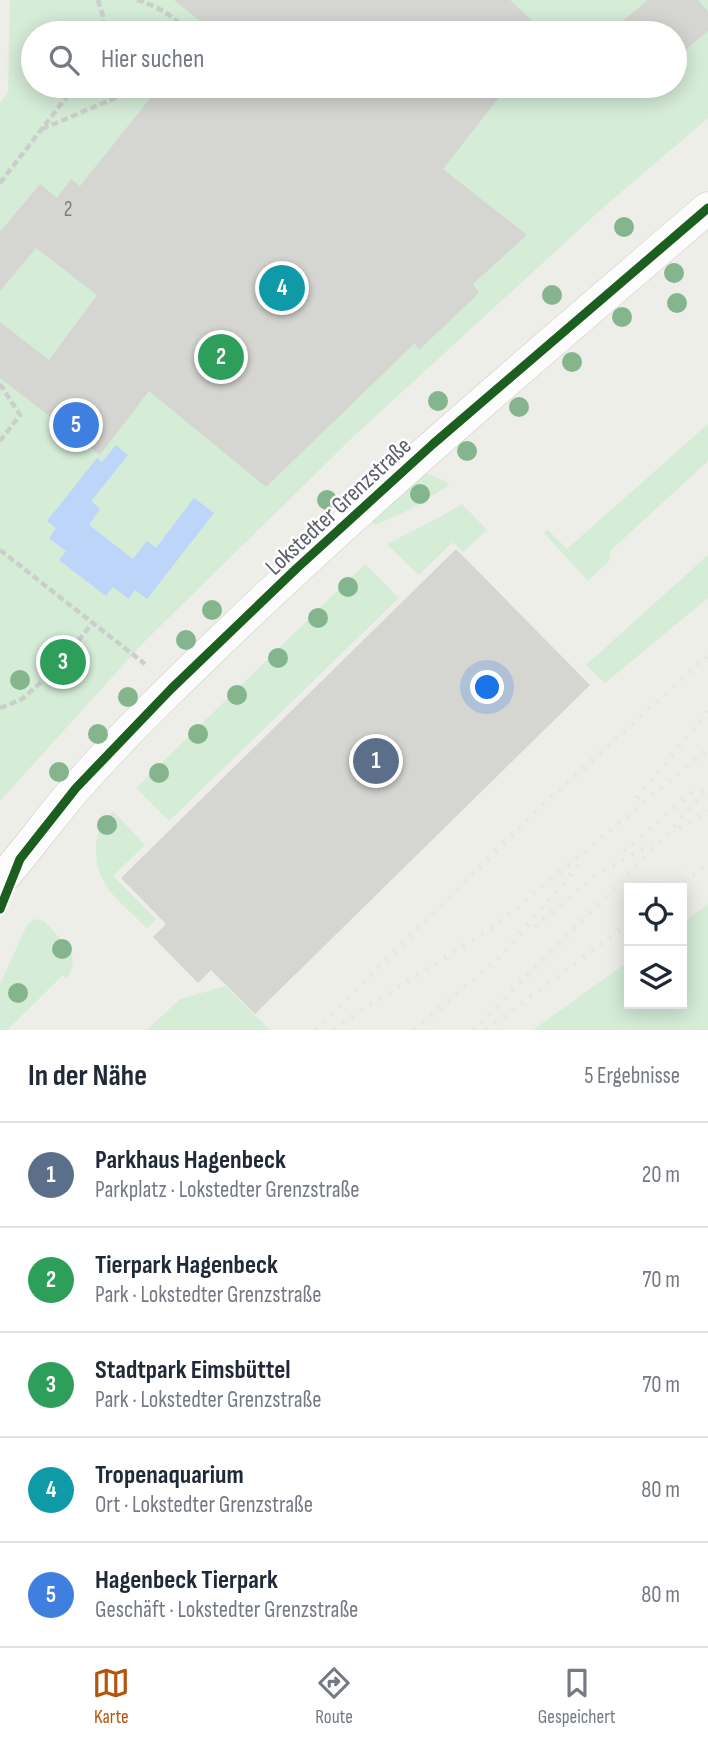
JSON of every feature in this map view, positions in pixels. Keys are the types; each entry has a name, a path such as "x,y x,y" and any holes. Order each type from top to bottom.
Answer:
{"street":[{"name":"Lokstedter Grenzstraße","path":"0,909 10,870 85,778 171,689 297,568 433,444 708,208"}],"path":[{"path":"98,0 103,21"},
{"path":"137,0 157,6 177,21"},
{"path":"0,183 66,98"},
{"path":"41,130 115,98"},
{"path":"0,384 20,415 0,441"},
{"path":"0,550 151,669"},
{"path":"0,708 22,699 56,669 93,622"}],"green space":[{"path":"10,0 708,0 708,118 605,206 353,437 144,642 0,801 0,103 8,92"},
{"path":"708,424 708,461 611,550 609,561 588,581 544,533 548,530 567,549"},
{"path":"426,474 449,483 448,486 411,509 375,525 372,522 419,477"},
{"path":"462,504 487,530 463,552 453,542 419,575 387,544 438,518"},
{"path":"708,555 708,598 605,683 586,665"},
{"path":"365,564 399,598 169,821 136,788"},
{"path":"113,811 145,845 113,876 156,919 147,928 111,892 99,872 97,840 101,827"},
{"path":"708,904 708,1030 533,1030 624,965 624,1009 687,1009 687,919"},
{"path":"34,919 44,921 68,947 73,959 72,967 67,979 63,975 7,1030 0,1030 0,984 27,925"},
{"path":"225,986 270,1030 147,1030 180,999"}],"water":[{"path":"116,445 128,455 91,501 100,509 89,525 133,559 147,541 156,548 194,498 214,513 147,599 135,590 129,599 113,587 106,596 59,560 66,551 49,538 56,528 47,521 97,458 102,462"}],"building":[{"path":"174,0 510,0 533,21 200,21"},
{"path":"648,0 698,0 708,12 708,31 687,48 687,21 623,21"},
{"path":"150,98 499,98 443,169 527,235 473,284 479,293 419,350 415,343 266,487 149,391 100,455 0,378 0,322 49,360 97,295 36,248 0,291 0,232 40,184 57,198 71,179 80,186"},
{"path":"456,549 590,685 255,1014 211,970 198,983 153,937 166,924 121,878"}],"railway":[{"path":"316,1030 532,815 708,655"},
{"path":"637,798 708,711"},
{"path":"334,1030 496,925 708,749"},
{"path":"473,1030 667,835 708,786"},
{"path":"624,851 695,790"},
{"path":"679,828 708,811"},
{"path":"535,927 597,874 652,844"},
{"path":"414,1030 501,956 580,864"},
{"path":"682,883 708,864"},
{"path":"486,1030 624,927"}],"cycle path":[{"path":"0,909 20,859 76,788 171,689 297,568 433,444 708,208"}],"place":[{"name":"Tropenaquarium","path":"282,288"},
{"name":"Tierpark Hagenbeck","path":"221,357"},
{"name":"Hagenbeck Tierpark","path":"76,425"},
{"name":"Stadtpark Eimsbüttel","path":"63,662"},
{"name":"Parkhaus Hagenbeck","path":"376,761"}]}
